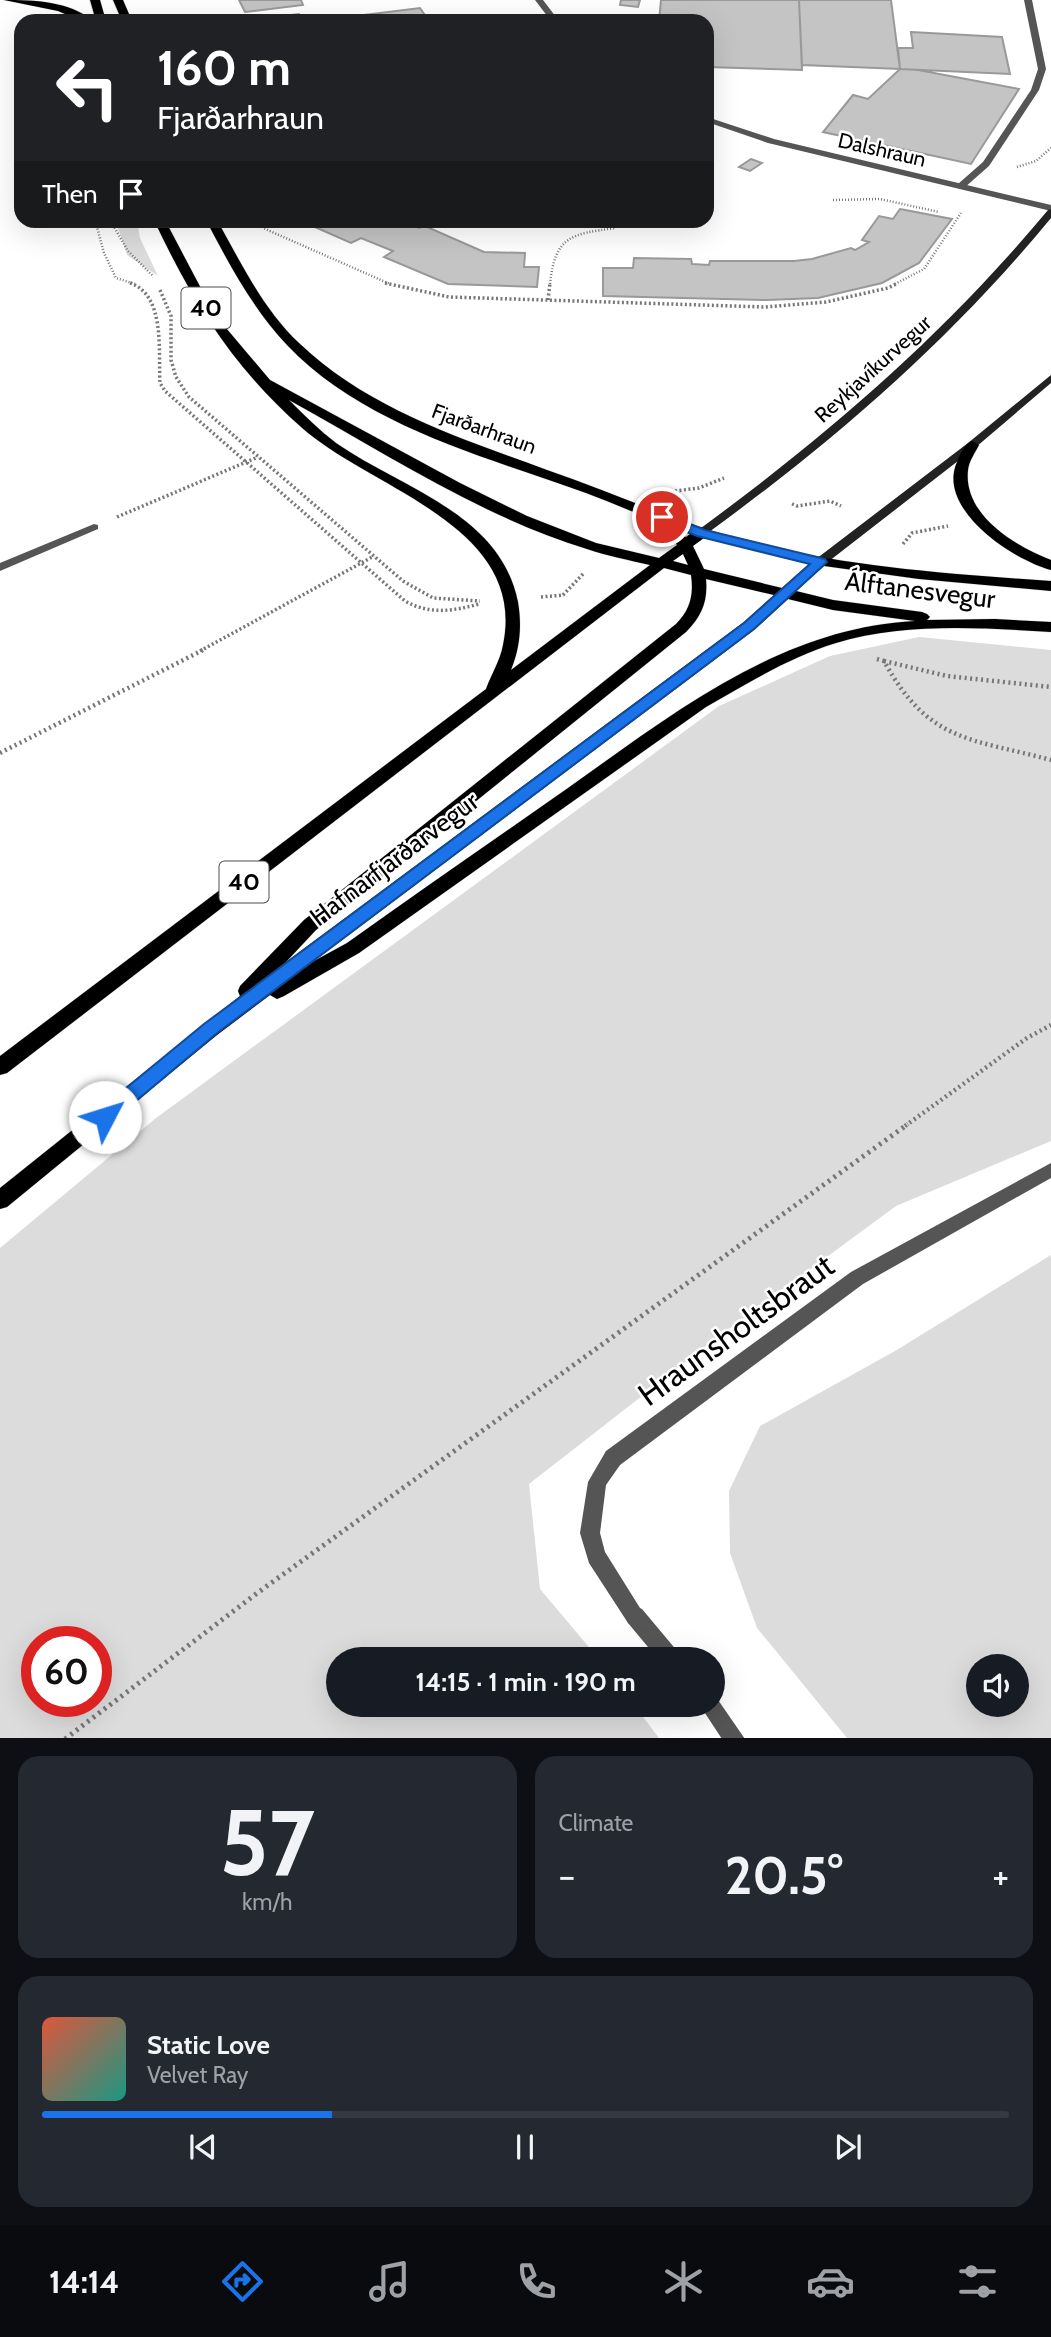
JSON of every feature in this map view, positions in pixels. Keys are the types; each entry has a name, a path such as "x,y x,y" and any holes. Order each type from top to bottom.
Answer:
{"main road":[{"path":"9,0 75,14"},
{"name":"Reykjavíkurvegur","path":"701,533 770,484 870,402 1012,261 1051,210"},
{"name":"40","path":"163,228 183,269 218,328 269,384 455,486 522,519 591,546 662,564"},
{"name":"Fjarðarhraun","path":"215,228 273,320 305,356 382,411 701,533 820,562"},
{"path":"820,562 972,445 1051,378"},
{"path":"269,384 306,425 351,457 470,531 488,548 500,565 513,600 511,649 503,672 488,697"},
{"path":"972,445 961,470 963,490 972,509 1002,540 1033,559 1051,565"},
{"path":"210,1029 310,925 681,628 695,611 699,590 698,573 685,545 642,509"},
{"name":"40","path":"0,1067 701,533"},
{"name":"Álftanesvegur","path":"820,562 909,576 1051,586"},
{"name":"Hafnarfjarðarvegur","path":"0,1200 210,1029 749,626 820,562"},
{"name":"Álftanesvegur","path":"662,564 833,605 1051,628"},
{"path":"210,1029 353,948 700,703 762,669 825,642 850,635 915,625 1005,625"}],"street":[{"path":"539,0 550,14"},
{"path":"961,186 986,164 1035,90 1042,69 1028,0"},
{"name":"Dalshraun","path":"714,121 771,141 1051,210"},
{"path":"0,568 94,527"},
{"name":"Hraunsholtsbraut","path":"661,1647 635,1616 596,1556 590,1533 597,1482 612,1458 857,1278 1051,1170"},
{"path":"719,1717 735,1738"}],"path":[{"path":"833,200 880,199 959,216"},
{"path":"263,228 388,284 449,297 765,307 826,302 888,288 924,269 963,208"},
{"path":"97,228 104,253 116,278 144,290 150,301 156,317 160,383 165,391 415,608 449,612 488,601 433,598 410,586 189,397 176,377 171,359 171,316 154,277 128,251 115,228"},
{"path":"548,300 552,258 557,246 580,233 615,228"},
{"path":"94,527 258,457"},
{"path":"667,491 699,488 730,474"},
{"path":"792,504 797,506 830,501 841,506"},
{"path":"896,554 912,533 952,526"},
{"path":"0,753 162,672 374,556"},
{"path":"563,595 586,571"},
{"path":"538,597 563,595 570,599"},
{"path":"875,658 947,676 1051,687"},
{"path":"884,661 904,695 921,716 951,733 995,748 1051,760"},
{"path":"65,1738 260,1591 1027,1038 1051,1025"}],"shaded area":[{"path":"118,228 138,228 140,238 158,276 127,255"},
{"path":"919,637 1051,650 1051,1141 896,1206 710,1343 529,1484 540,1589 589,1647 326,1647 326,1717 643,1717 659,1738 0,1738 0,1248 156,1118 719,706 830,656"},
{"path":"1051,1255 1051,1738 847,1738 757,1628 730,1553 729,1491 760,1426 895,1351"}],"building":[{"path":"239,0 301,0 303,5 245,12"},
{"path":"621,0 640,0 638,7 620,5"},
{"path":"661,0 799,0 802,70 714,67 714,14 660,14"},
{"path":"799,0 891,0 900,69 802,65"},
{"path":"420,8 424,14 372,14"},
{"path":"911,32 1002,37 1010,74 900,69 898,48 913,48"},
{"path":"900,69 1019,89 971,164 823,132 853,95 868,99"},
{"path":"751,159 762,163 750,171 739,167"},
{"path":"900,209 952,219 919,263 882,283 818,298 767,300 603,296 603,268 633,268 634,258 691,259 692,264 709,265 710,261 812,259 851,248 855,250 869,242 862,240 879,216 893,219"},
{"path":"317,228 430,228 484,252 525,253 524,267 539,267 537,287 448,284 384,257 393,251 361,238 351,243"}],"route":[{"path":"105,1117 210,1029 749,626 820,562 701,533 662,517"}]}
